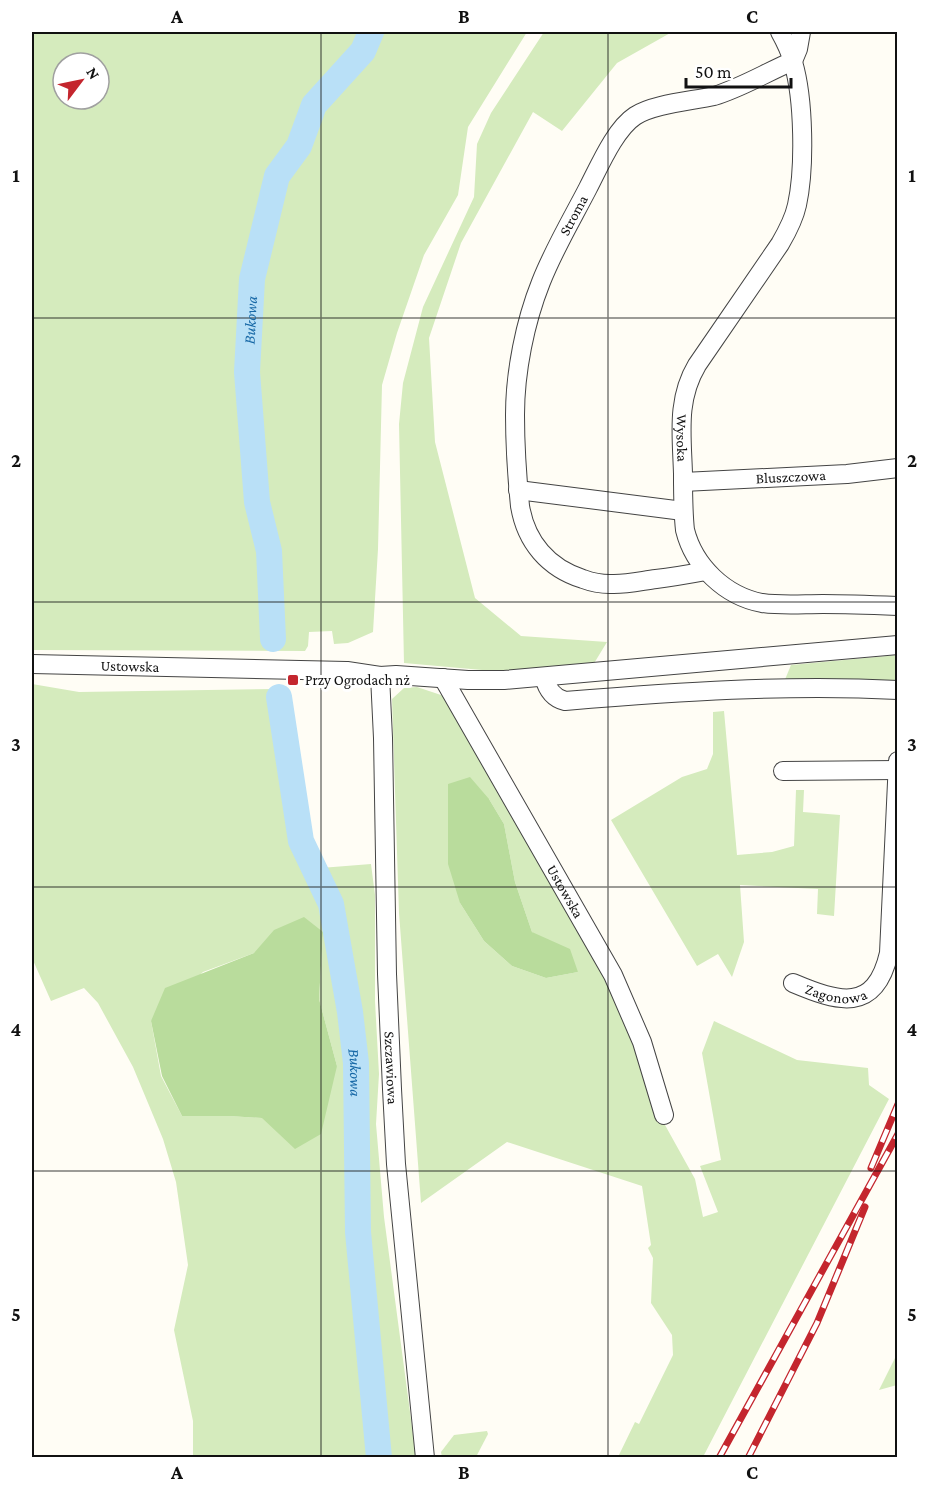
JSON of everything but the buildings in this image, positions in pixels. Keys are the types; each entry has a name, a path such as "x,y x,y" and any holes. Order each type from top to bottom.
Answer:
{"street":[{"path":"780,32 793,61"},
{"path":"793,61 801,32"},
{"name":"Wysoka","path":"793,61 800,98 802,140 796,207 780,244 689,379 681,412 685,530 690,547 706,571 736,594 759,603 897,606"},
{"name":"Stroma","path":"706,571 608,585 569,573 543,555 532,541 521,516 518,490 515,398 521,359 530,315 548,265 616,136 628,120 645,111 728,91 793,61"},
{"name":"Bluszczowa","path":"683,482 847,474 897,468"},
{"path":"518,490 683,510"},
{"name":"Ustowska","path":"32,664 341,671 380,676 504,681 897,645"},
{"name":"Szczawiowa","path":"380,676 387,974 396,1164 425,1458"},
{"path":"544,677 551,693 565,701 719,690 851,688 897,690"},
{"name":"Ustowska","path":"443,678 613,975 642,1042 664,1115"},
{"name":"Zagonowa","path":"793,983 821,995 851,999 873,987 883,972 889,953 897,761"},
{"path":"783,771 897,770"}],"green space":[{"path":"32,32 527,32 468,127 458,195 424,255 382,385 378,549 373,632 348,643 334,644 332,631 309,632 308,646 305,651 32,650"},
{"path":"544,32 672,32 617,63 562,131 533,112 461,243 429,338 435,442 475,598 521,636 607,642 593,665 515,673 404,663 399,424 403,383 423,307 474,197 477,144 491,113"},
{"path":"897,655 897,681 784,682 791,665"},
{"path":"32,684 79,692 275,689 297,841 308,869 371,864 375,895 375,1001 379,1074 376,1124 384,1217 416,1457 193,1457 193,1421 174,1330 188,1265 176,1182 163,1139 133,1067 98,1003 84,988 51,1001 32,958","holes":["323,932 319,999 337,1066 262,1118 182,1116 161,1076 151,1021 203,972 254,953"]},
{"path":"417,687 444,696 615,997 660,1116 695,1179 703,1217 718,1212 700,1166 721,1160 702,1053 714,1021 797,1060 868,1068 869,1085 889,1099 703,1457 618,1457 635,1422 639,1424 673,1355 672,1335 651,1303 653,1258 648,1248 651,1245 642,1186 507,1142 421,1203 399,913 392,699 404,688","holes":["489,799 504,824 515,882 532,932 578,972 546,978 512,966 484,941 460,903"]},
{"path":"724,711 737,855 772,852 794,846 796,790 804,790 803,812 840,815 834,916 817,914 818,889 740,885 744,942 732,977 718,954 697,966 611,820 682,777 707,769 713,754 713,712"},
{"path":"470,777 489,799 504,824 515,882 532,932 570,949 578,972 546,978 512,966 484,941 460,903 448,864 448,784"},
{"path":"304,917 323,932 319,999 337,1066 321,1134 295,1149 262,1118 182,1116 162,1076 151,1021 165,988 254,953 274,930"},
{"path":"897,1354 897,1385 879,1390"},
{"path":"487,1431 488,1434 476,1457 442,1457 441,1452 454,1435"}],"waterway":[{"name":"Bukowa","path":"273,639 269,551 257,502 247,372 252,279 277,176 299,146 314,105 363,51 371,32"},
{"name":"Bukowa","path":"279,697 301,841 331,904 350,1012 356,1063 358,1232 379,1458"}],"railway":[{"path":"871,1168 898,1104"},
{"path":"719,1458 898,1134"},
{"path":"748,1458 817,1323 865,1207"}],"place":[{"name":"Przy Ogrodach nż","path":"293,680"}]}
